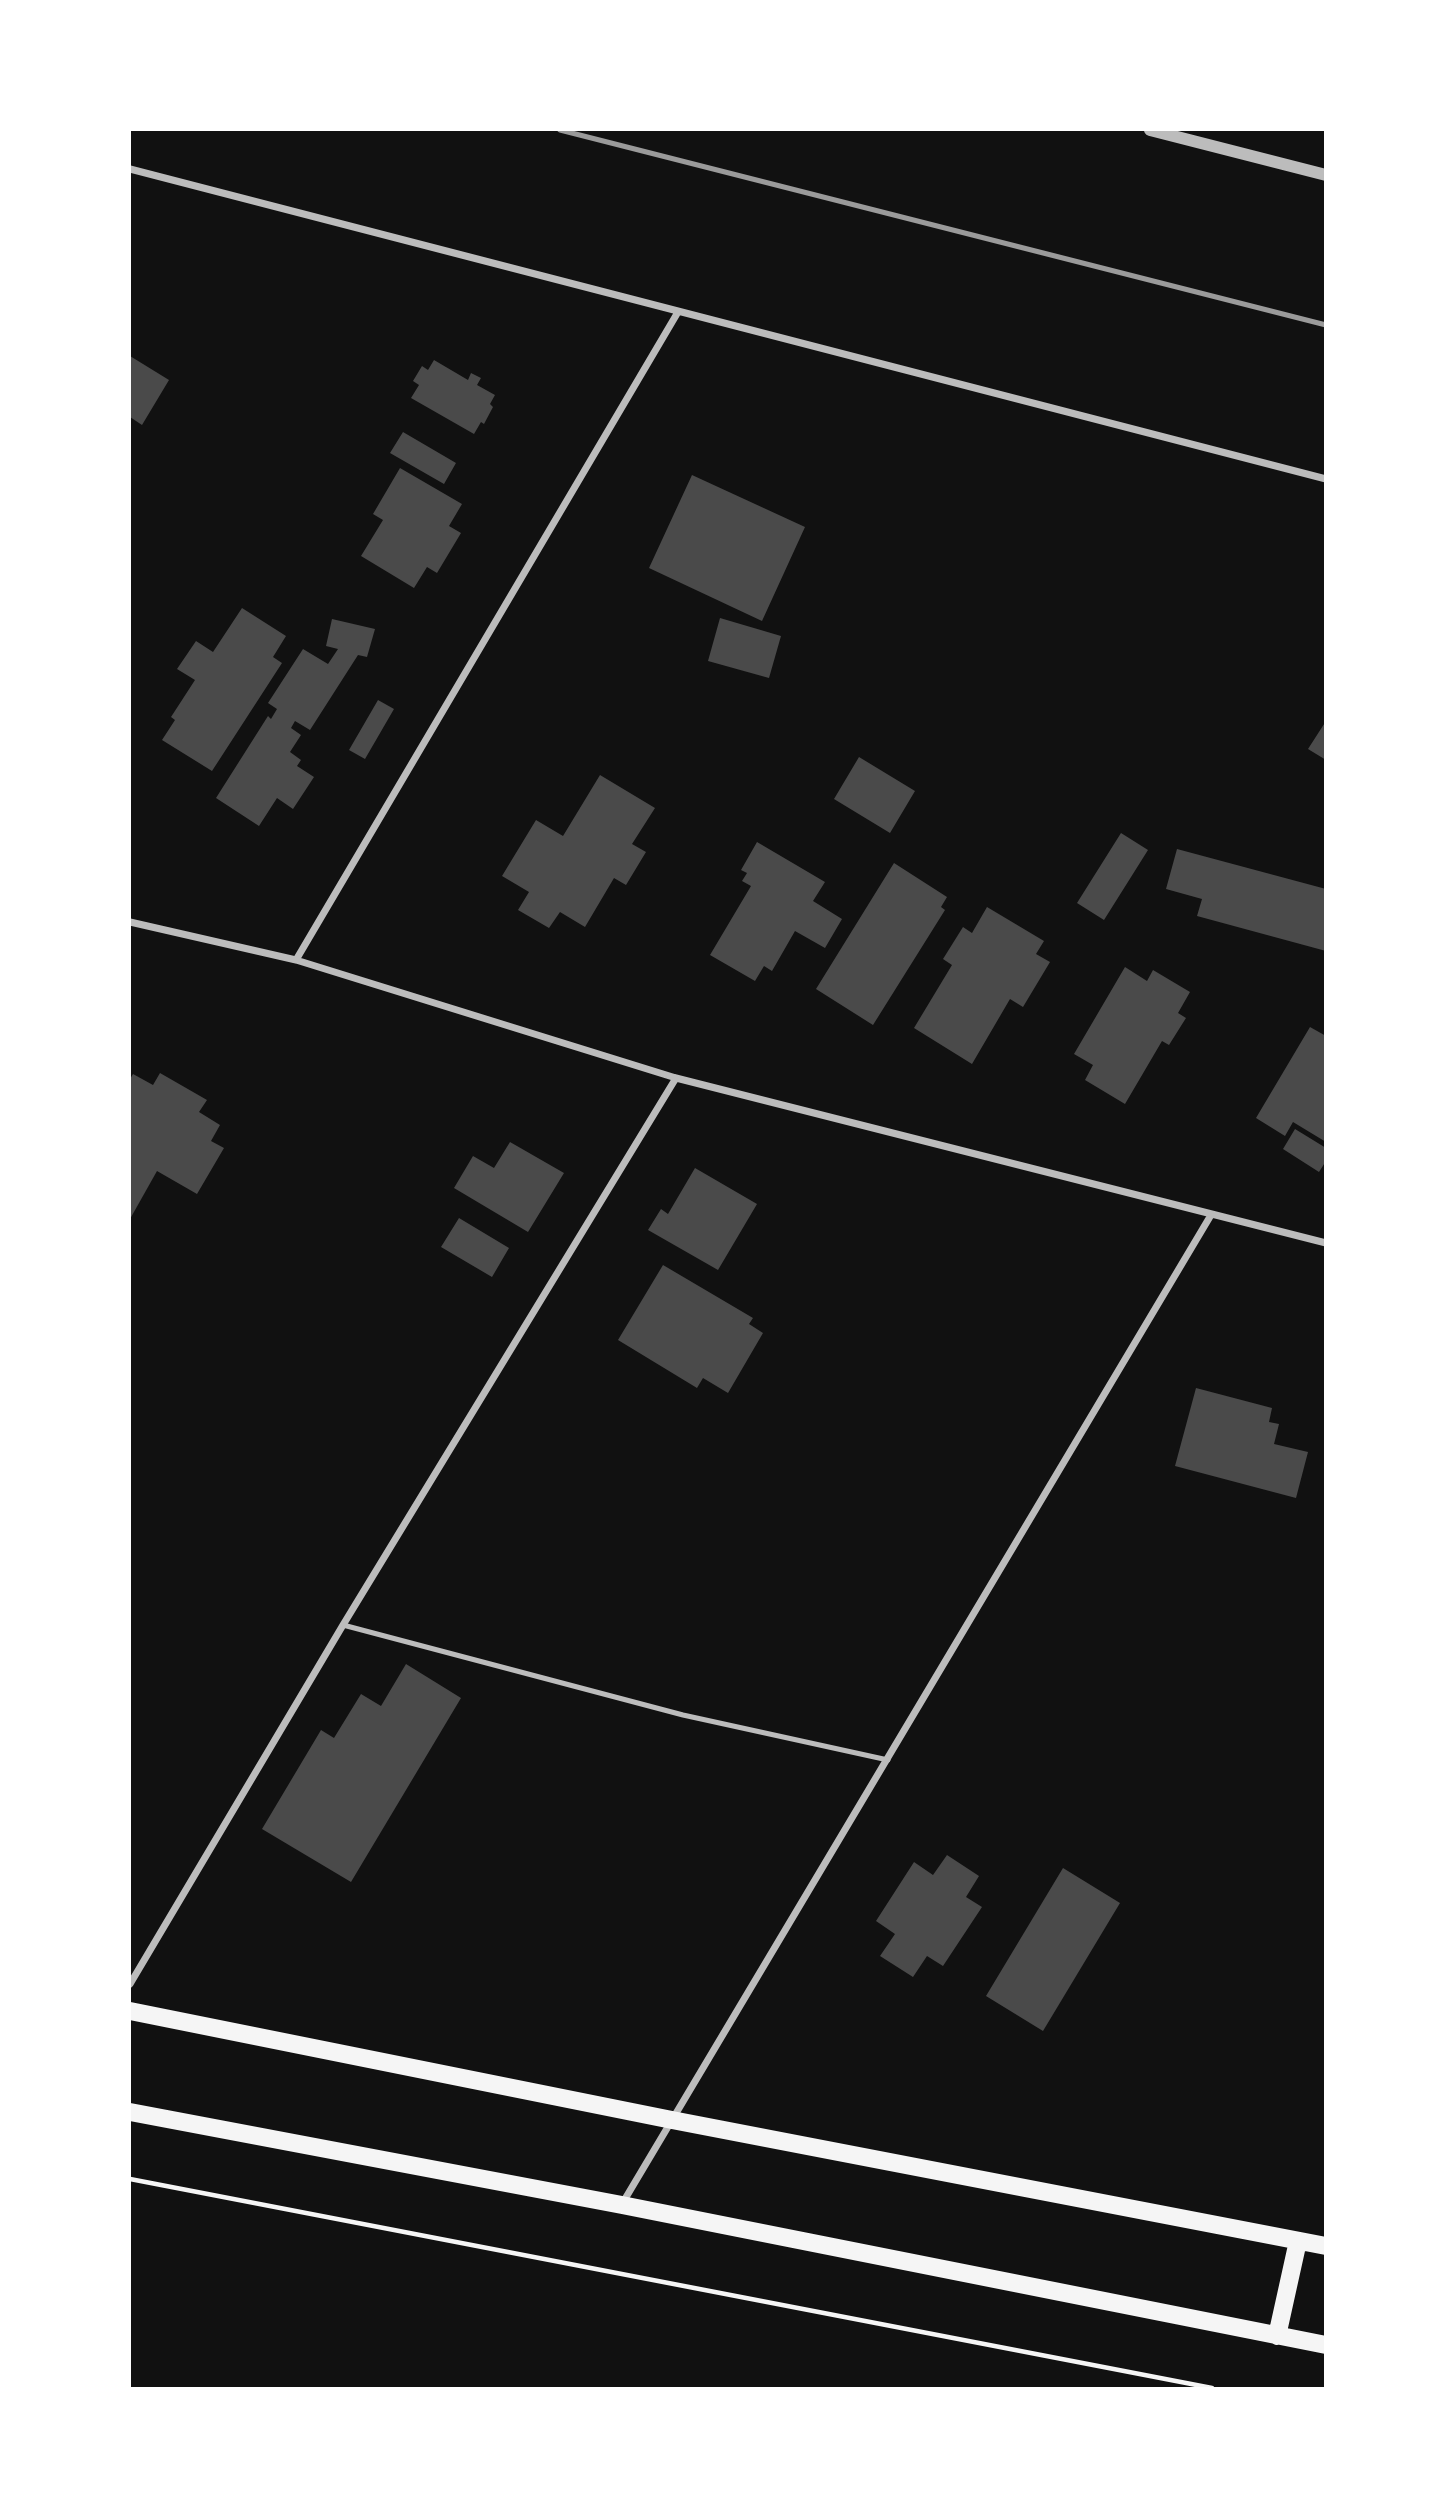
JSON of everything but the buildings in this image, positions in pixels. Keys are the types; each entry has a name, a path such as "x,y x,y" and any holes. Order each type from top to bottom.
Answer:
{"main road":[{"path":"130,2011 672,2120 1325,2246"},
{"path":"130,2112 622,2205 1325,2345"},
{"path":"1277,2336 1298,2241"}],"street":[{"path":"1150,130 1325,175"},
{"path":"130,169 1325,479"},
{"path":"296,960 678,312"},
{"path":"130,922 296,960 676,1078 1325,1244"},
{"path":"130,1984 342,1625 676,1078"},
{"path":"622,2205 1211,1214"}],"lane":[{"path":"342,1625 683,1715 888,1760"}],"path":[{"path":"130,2179 1212,2389"}],"railway":[{"path":"560,130 1326,325"}]}
